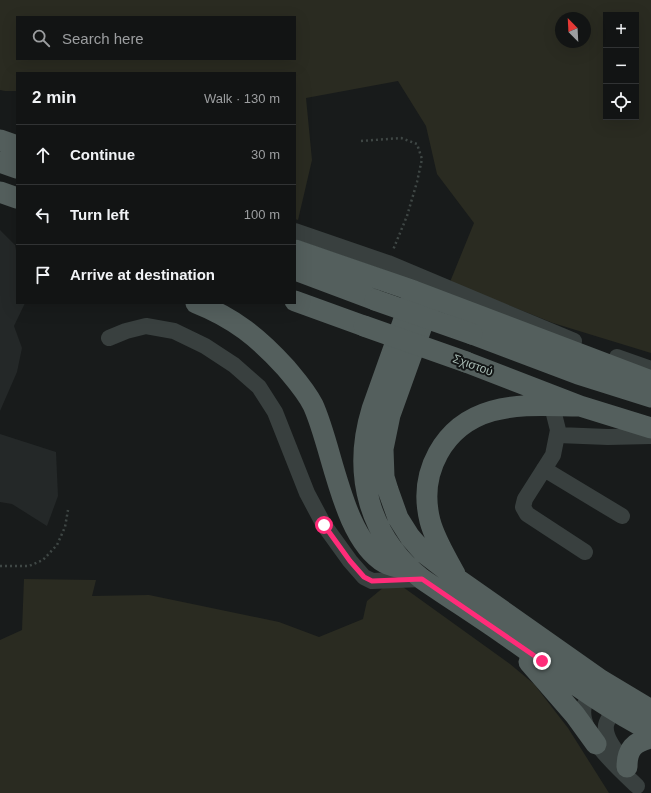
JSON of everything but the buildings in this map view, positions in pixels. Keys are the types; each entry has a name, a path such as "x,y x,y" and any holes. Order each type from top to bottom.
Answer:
{"main road":[{"path":"0,140 16,146"},
{"path":"0,162 16,168"},
{"path":"296,250 423,295 651,381"},
{"path":"296,270 578,374 651,397"},
{"path":"423,295 372,409 367,426 364,451 367,494 378,525 390,547 416,574 591,696 614,711 651,731"},
{"path":"423,295 390,415 383,449 384,477 398,518 410,537 424,553 458,580 601,680 651,710"},
{"name":"Σχιστού","path":"296,301 466,362 580,406 651,428"},
{"path":"198,304 213,310 250,332 273,354 299,383 313,405 347,508 361,537 371,551 384,562 391,566 416,574"},
{"path":"458,580 436,537 430,521 427,502 427,487 431,469 439,451 449,437 459,427 474,418 491,411 507,408 580,406"},
{"path":"508,637 558,695 596,744"},
{"path":"627,767 627,759 630,750 636,744 651,738"}],"street":[{"path":"296,231 388,263 495,309 602,352 651,369"},
{"path":"109,338 126,331 146,326 174,331 205,346 234,365 259,387 275,412 307,493 324,525 350,561 364,577 372,581 416,574"},
{"path":"552,406 558,435 553,455 525,499 523,507 525,511 585,552"},
{"path":"558,435 608,438 651,436"},
{"path":"544,469 622,516"},
{"path":"591,696 584,706 584,715 588,728 596,744 639,790"},
{"path":"614,711 606,724 606,732 612,746 627,767 639,790"}],"path":[{"path":"361,141 401,138 417,144 422,159 407,216 388,263"},
{"path":"0,566 29,566 43,560 57,545 65,528 68,510"}],"shaded area":[{"path":"0,0 651,0 651,353 553,323 450,282 474,223 437,174 426,126 398,81 306,98 312,160 298,220 296,219 296,72 16,72 16,91 0,90"},
{"path":"0,230 15,245 16,304 25,304 14,326 22,348 17,372 0,411"},
{"path":"0,434 56,452 58,496 47,526 12,504 0,502"},
{"path":"24,579 96,580 92,596 149,595 279,622 319,637 363,619 367,601 384,587 396,582 510,664 534,684 568,728 609,793 0,793 0,640 22,630"}],"route":[{"path":"324,525 350,561 364,577 372,581 422,579 542,661"}]}
